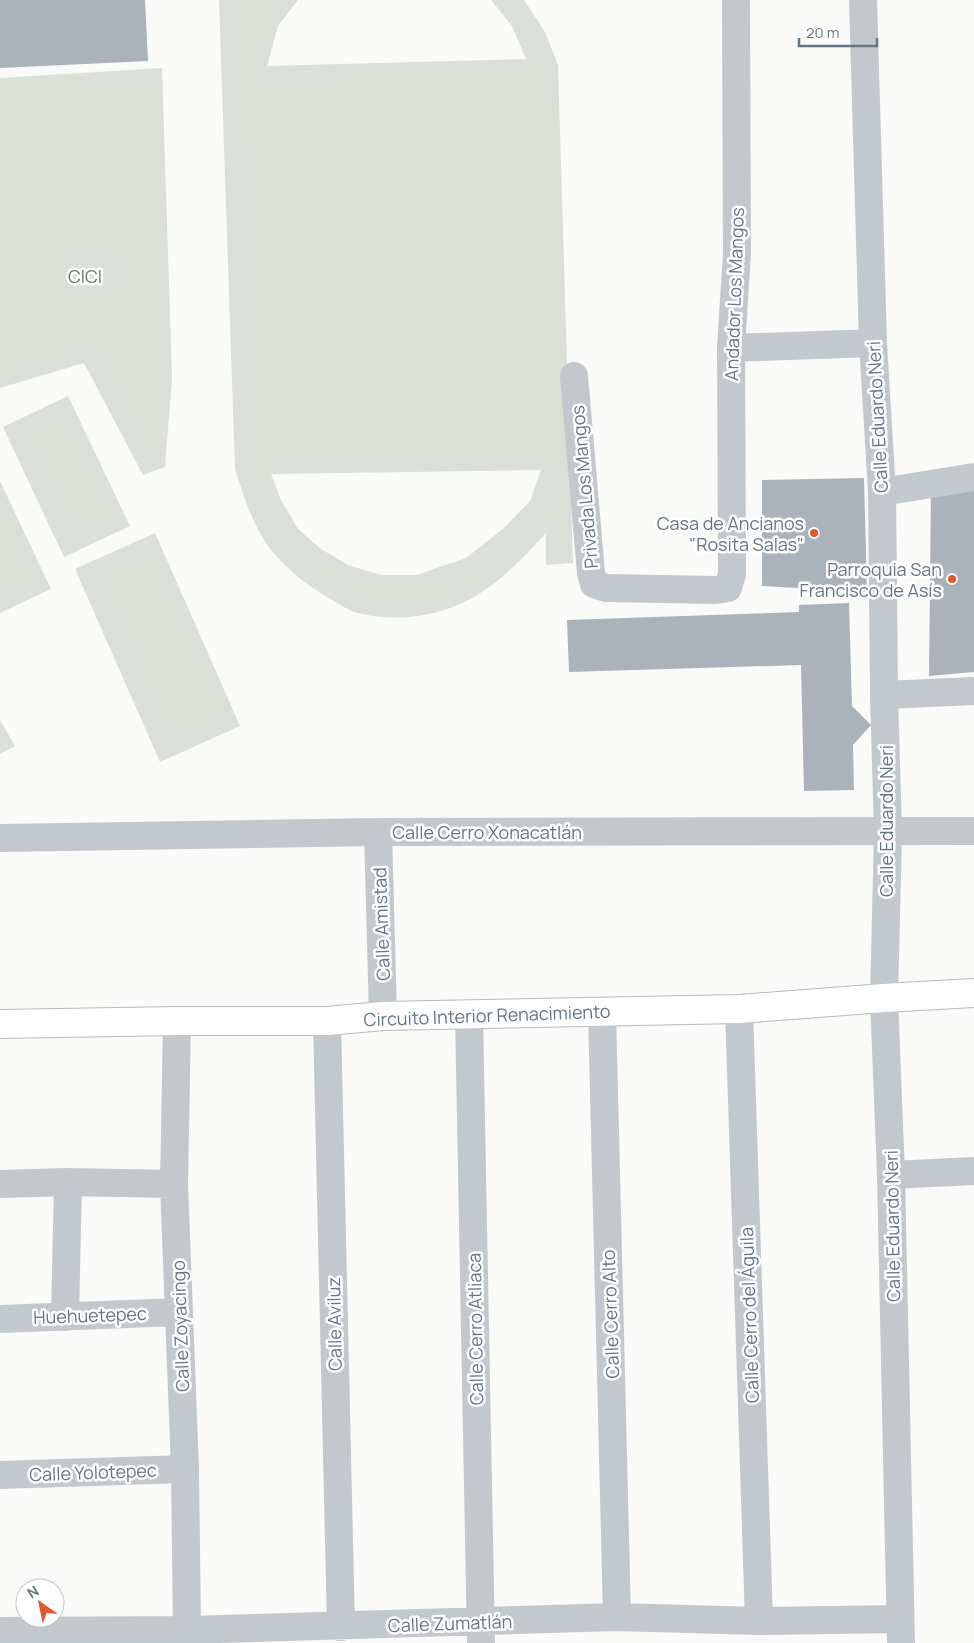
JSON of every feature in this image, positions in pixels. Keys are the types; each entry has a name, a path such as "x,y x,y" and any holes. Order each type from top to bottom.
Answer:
{"main road":[{"name":"Circuito Interior Renacimiento","path":"0,1024 327,1021 383,1016 740,1009 974,993"}],"street":[{"name":"Andador Los Mangos","path":"728,588 732,574 731,348 737,252 736,0"},
{"name":"Calle Eduardo Neri","path":"863,0 872,344 882,492 884,695 888,832 884,998 891,1175 901,1631"},
{"path":"731,348 872,344"},
{"name":"Privada Los Mangos","path":"574,376 594,584 606,588 716,590 728,588"},
{"path":"882,492 974,477"},
{"path":"884,695 974,691"},
{"name":"Calle Cerro Xonacatlán","path":"0,838 378,832 974,831"},
{"name":"Calle Amistad","path":"378,832 383,1016"},
{"name":"Calle Cerro del Águila","path":"740,1009 760,1620"},
{"name":"Calle Cerro Alto","path":"602,1012 617,1616"},
{"name":"Calle Cerro Atliaca","path":"469,1015 481,1632"},
{"name":"Calle Zoyacingo","path":"177,1021 174,1184 185,1469 187,1630"},
{"name":"Calle Aviluz","path":"327,1021 341,1627"},
{"path":"891,1175 974,1171"},
{"path":"65,1317 68,1182"},
{"path":"0,1184 68,1182 174,1184"},
{"name":"Huehuetepec","path":"0,1319 179,1312"},
{"name":"Calle Yolotepec","path":"0,1475 185,1469"},
{"name":"Calle Zumatlán","path":"0,1631 341,1627 481,1632 617,1616 760,1620 901,1631"}],"green space":[{"path":"219,0 298,0 278,26 267,66 526,59 512,26 491,0 524,0 545,32 558,65 573,563 546,565 546,533 502,577 471,599 456,606 424,615 408,617 391,618 356,612 331,600 313,588 287,567 272,551 254,522 235,469","holes":["541,470 530,501 504,528 466,558 416,575 381,575 348,565 321,549 298,529 281,500 271,474"]},
{"name":"CICI","path":"162,68 172,378 165,467 143,475 84,363 0,388 0,78"},
{"path":"68,396 130,526 64,557 3,427"},
{"path":"0,481 51,589 0,613"},
{"path":"155,533 240,726 160,762 75,569"},
{"path":"0,720 15,746 0,754"}],"building":[{"path":"0,0 145,0 148,61 0,68"},
{"name":"Casa de Ancianos \"Rosita Salas\"","path":"864,478 867,592 762,586 762,480"},
{"name":"Parroquia San Francisco de Asís","path":"974,483 974,672 929,676 931,487"},
{"path":"849,603 852,706 871,725 853,745 854,790 804,791 801,665 569,672 567,620 799,612 799,605"}],"place":[{"name":"Casa de Ancianos \"Rosita Salas\"","path":"814,533"},
{"name":"Parroquia San Francisco de Asís","path":"952,579"}]}
